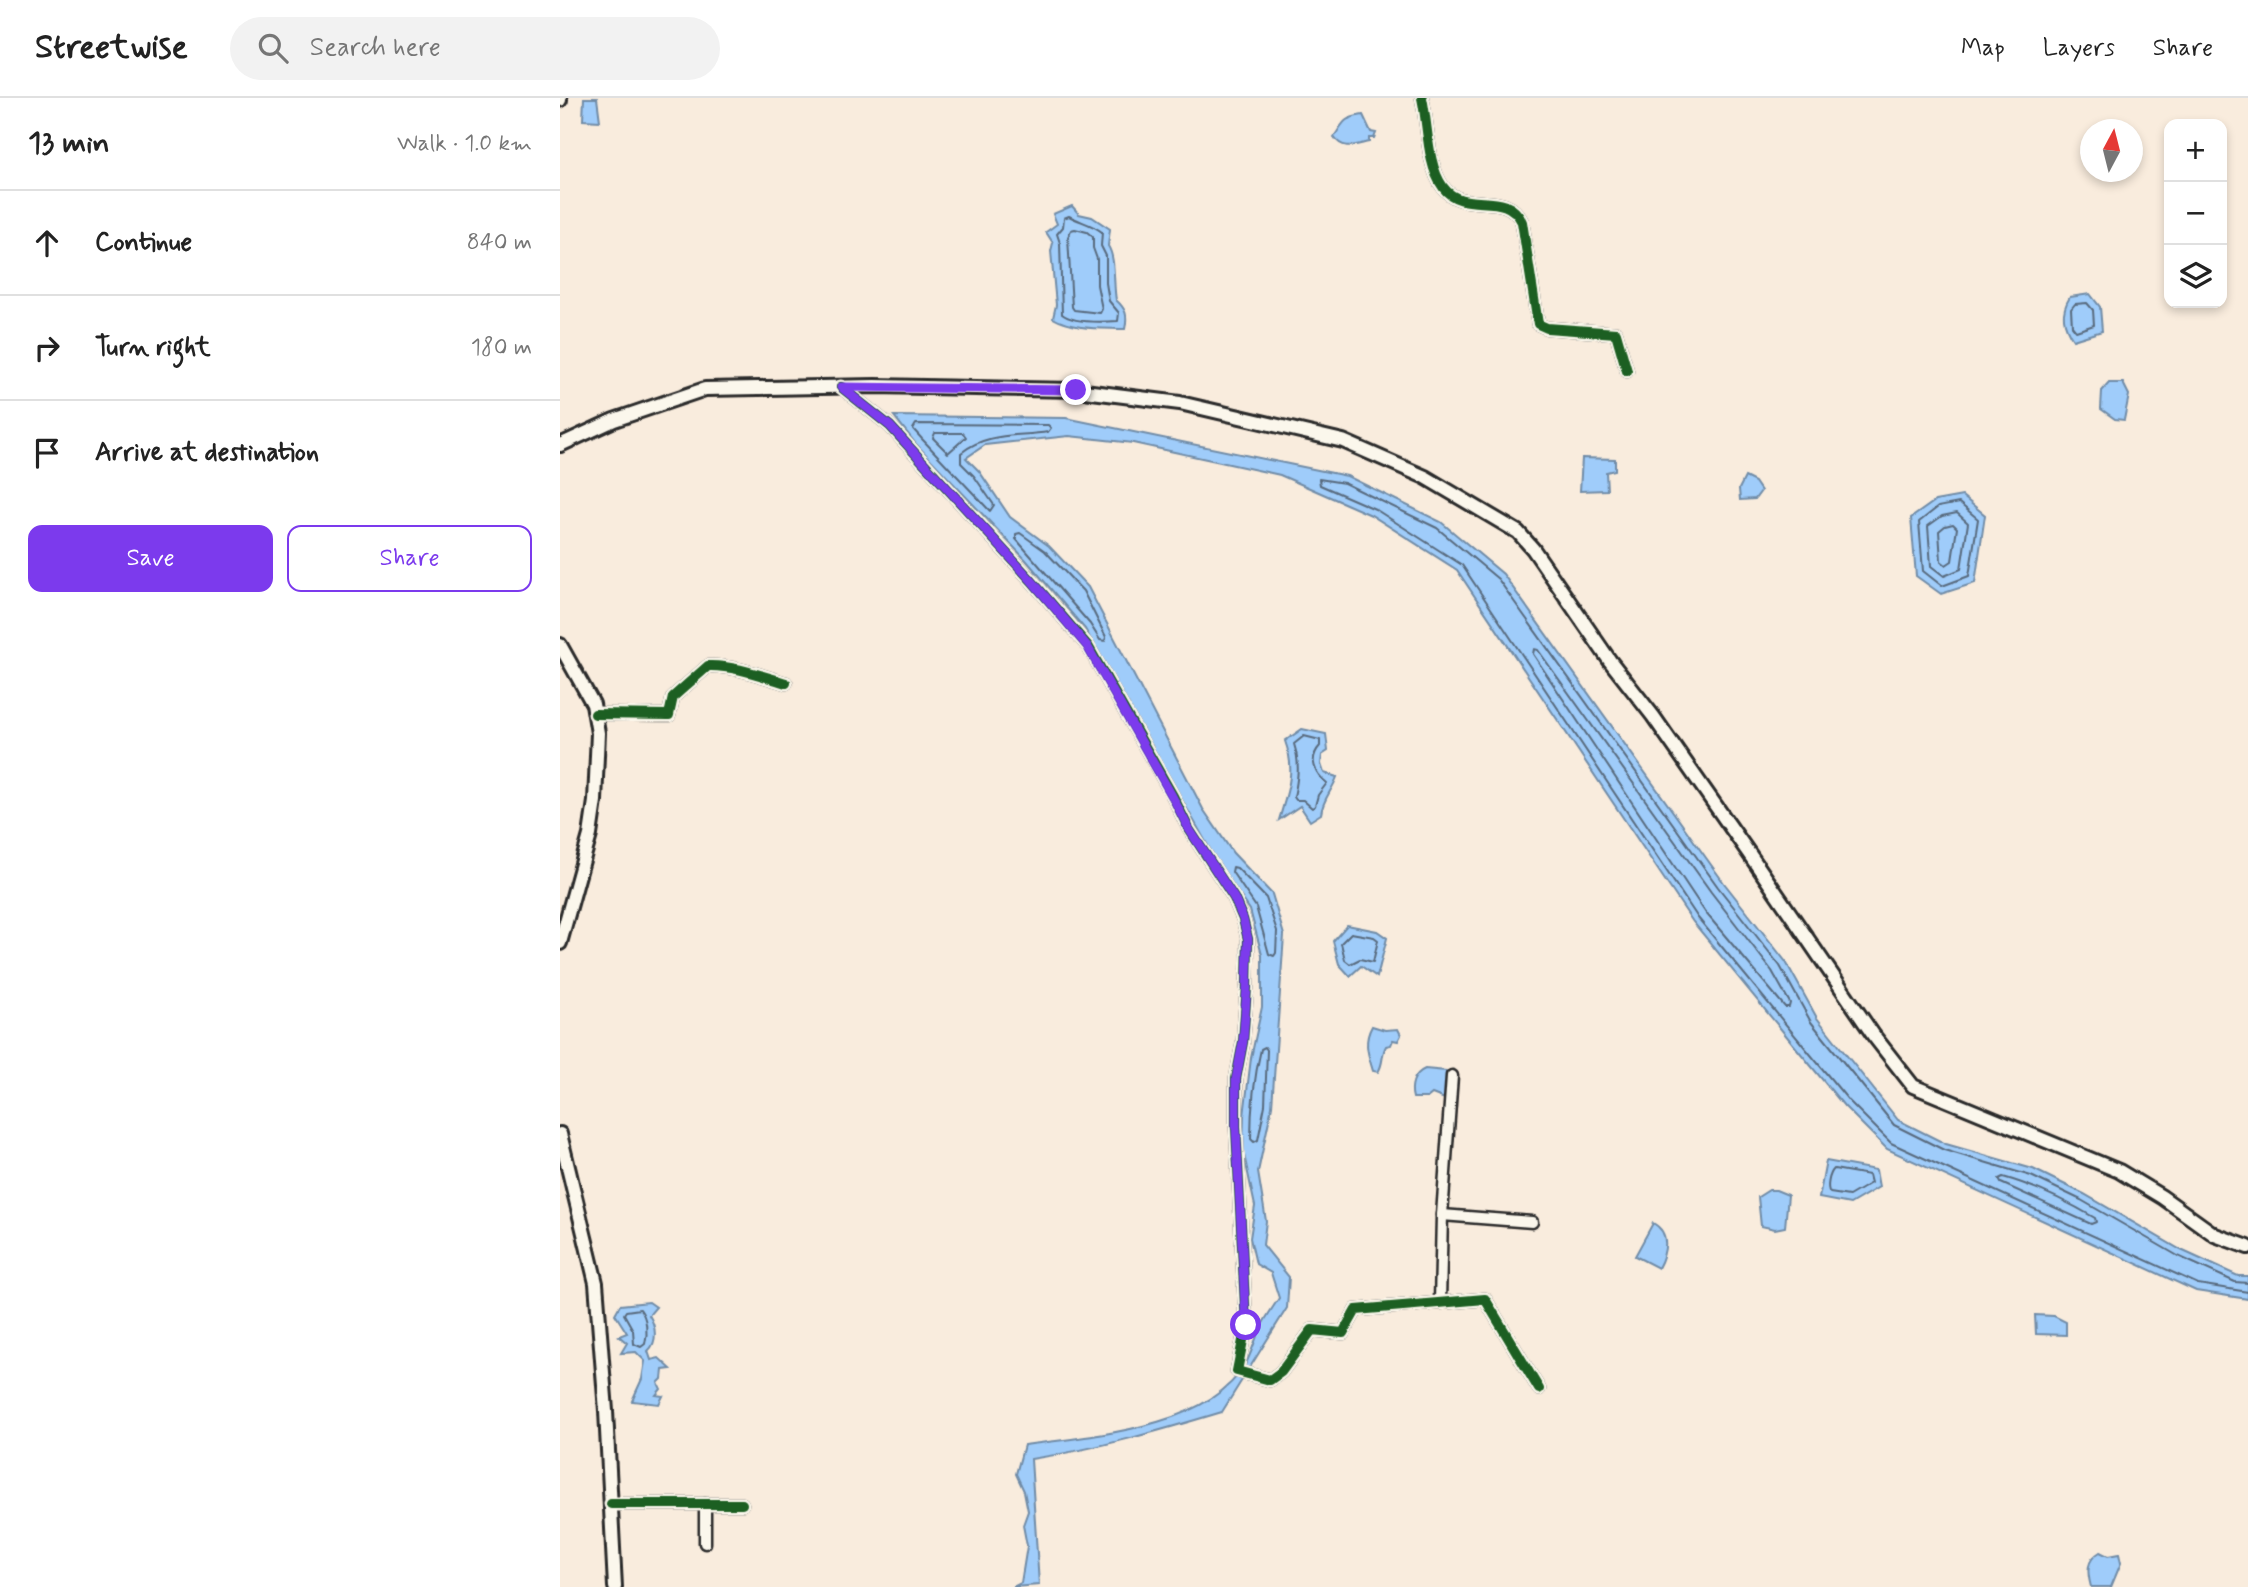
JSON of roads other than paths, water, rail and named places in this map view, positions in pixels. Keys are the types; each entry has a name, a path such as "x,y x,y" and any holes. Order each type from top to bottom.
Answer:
{"main road":[{"path":"560,445 614,420 705,389 841,387 1076,390 1180,403 1343,441 1425,478 1518,532 1533,550 1610,661 1653,716 1874,1036 1913,1087 2119,1171 2216,1235 2248,1247"},
{"path":"560,645 593,704 598,733 592,824 560,943"},
{"path":"560,1134 596,1283 615,1587"}],"street":[{"path":"1422,98 1436,175 1443,188 1452,196 1464,200 1511,206 1517,211 1522,222 1538,324 1547,328 1616,334 1619,336 1627,371"},
{"path":"841,387 890,426 1032,581 1087,646 1189,829 1234,898 1243,919 1248,939 1247,987 1243,1042 1236,1079 1236,1126 1246,1325 1237,1371 1270,1380 1281,1372 1312,1330 1343,1333 1356,1310 1486,1299 1539,1389"},
{"path":"595,714 669,715 673,697 708,666 726,666 786,683"},
{"path":"1440,1302 1442,1215 1452,1076"},
{"path":"1442,1215 1532,1222"},
{"path":"611,1504 742,1504"},
{"path":"705,1504 705,1543"}],"water":[{"path":"584,98 597,98 600,121 583,120"},
{"path":"1363,115 1371,132 1376,133 1374,138 1369,138 1369,142 1345,146 1334,137 1345,121"},
{"path":"1072,206 1079,214 1092,217 1110,229 1108,246 1113,264 1116,300 1125,313 1125,329 1078,326 1053,318 1056,305 1051,251 1053,243 1046,232 1057,224 1053,214"},
{"path":"2090,294 2100,307 2102,331 2073,340 2064,319 2065,308 2070,297"},
{"path":"2109,383 2123,383 2129,395 2124,420 2115,419 2101,409 2102,391"},
{"path":"894,416 1066,418 1347,476 1441,522 1503,574 1724,883 1786,962 1817,1018 1898,1120 1946,1144 2033,1169 2084,1194 2181,1250 2238,1276 2248,1276 2248,1299 2196,1291 1887,1149 1844,1106 1693,922 1457,570 1371,515 1280,475 1133,443 1069,436 985,445 966,458 979,471 1010,517 1049,546 1088,587 1203,809 1233,853 1272,894 1284,935 1272,1106 1258,1172 1266,1221 1263,1245 1289,1277 1287,1308 1222,1412 1104,1445 1031,1459 1039,1585 1013,1587 1021,1583 1027,1546 1023,1525 1028,1511 1024,1491 1016,1474 1024,1445 1145,1426 1203,1403 1227,1386 1245,1365 1262,1325 1279,1298 1271,1273 1256,1264 1250,1238 1255,1206 1243,1150 1251,1058 1262,1007 1262,955 1250,910 1219,865 1085,629 1026,560 916,444"},
{"path":"1582,458 1615,459 1615,470 1606,472 1607,490 1580,491"},
{"path":"1745,477 1755,482 1761,491 1755,499 1740,500 1739,489"},
{"path":"1962,496 1985,515 1975,583 1941,594 1916,576 1911,518 1935,501"},
{"path":"1302,729 1326,734 1328,751 1322,755 1321,764 1324,773 1337,777 1321,814 1310,821 1300,806 1279,820 1288,790 1290,771 1285,741"},
{"path":"1347,925 1377,931 1387,938 1377,977 1361,966 1350,976 1339,964 1333,941"},
{"path":"1372,1026 1385,1030 1398,1029 1401,1035 1398,1041 1393,1040 1391,1045 1386,1046 1378,1072 1373,1071 1367,1048"},
{"path":"1425,1069 1446,1071 1448,1079 1445,1099 1432,1094 1427,1098 1413,1098 1413,1081"},
{"path":"1826,1161 1876,1170 1879,1187 1850,1204 1819,1198"},
{"path":"1769,1190 1788,1195 1785,1227 1775,1229 1761,1226 1758,1197"},
{"path":"1653,1223 1663,1232 1665,1238 1665,1250 1658,1268 1635,1256"},
{"path":"649,1302 656,1307 649,1315 655,1334 648,1351 651,1360 659,1358 671,1369 663,1370 662,1379 658,1383 661,1389 656,1395 663,1396 659,1404 632,1401 642,1379 645,1361 636,1352 621,1353 627,1343 619,1336 627,1333 615,1314 620,1305"},
{"path":"2035,1315 2054,1316 2066,1322 2066,1335 2036,1334"},
{"path":"2100,1552 2108,1556 2119,1554 2121,1563 2111,1587 2091,1587 2089,1567 2092,1559"}]}
